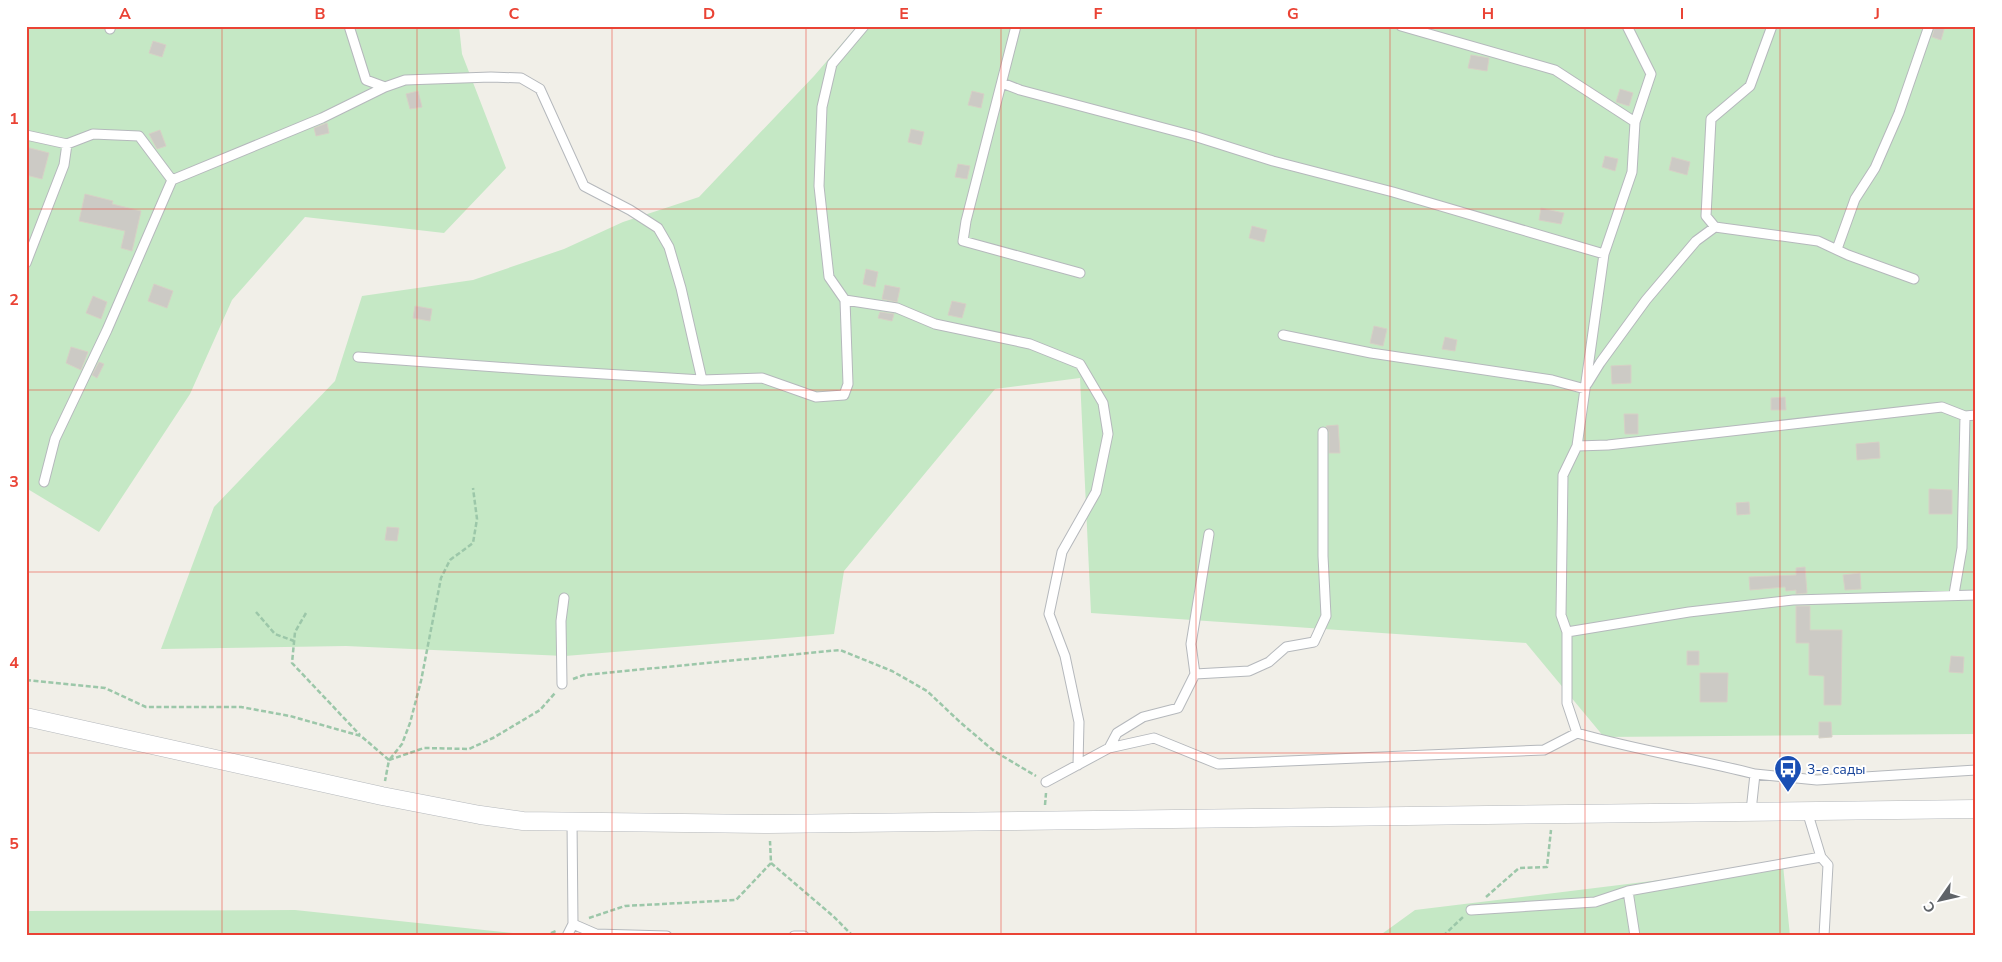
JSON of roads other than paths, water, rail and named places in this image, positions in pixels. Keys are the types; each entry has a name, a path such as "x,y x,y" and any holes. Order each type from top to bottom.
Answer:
{"street":[{"path":"26,717 382,796 480,815 523,821 769,824 1976,809"}],"lane":[{"path":"349,26 366,80 385,87"},
{"path":"358,357 702,380 762,378 816,397 844,395 848,384 845,300 830,277 819,186 822,107 832,64 864,26"},
{"path":"1016,26 966,221 963,241 1080,273"},
{"path":"1401,26 1555,70 1635,122"},
{"path":"1577,733 1567,704 1567,632 1561,615 1564,475 1576,446 1604,254 1632,172 1635,122 1651,74 1627,26"},
{"path":"1715,227 1706,216 1711,119 1750,86 1772,26"},
{"path":"1838,249 1855,199 1875,168 1898,112 1929,26"},
{"path":"44,482 55,439 107,330 172,180 322,118 385,87 405,80 491,76 521,78 540,89 584,186 630,210 658,228 668,247 681,288 702,380"},
{"path":"1002,83 1020,90 1194,136 1273,161 1393,192 1604,254"},
{"path":"26,135 67,144 93,134 139,136 172,180"},
{"path":"26,263 64,165 67,144"},
{"path":"1584,389 1600,363 1646,300 1696,240 1715,227 1818,241 1848,255 1914,279"},
{"path":"845,300 897,308 935,324 1030,344 1080,364 1103,403 1108,434 1096,492 1062,552 1049,614 1065,656 1079,722 1078,765"},
{"path":"1283,335 1370,353 1552,380 1584,389"},
{"path":"1576,446 1608,445 1942,407 1965,416 1976,415"},
{"path":"1954,594 1962,548 1965,416"},
{"path":"1195,674 1250,671 1269,662 1286,647 1314,642 1326,616 1323,556 1322,432"},
{"path":"1109,748 1117,733 1143,716 1178,708 1195,674 1191,644 1209,534"},
{"path":"1567,632 1689,612 1793,600 1954,594 1976,595"},
{"path":"562,684 561,621 564,598"},
{"path":"1046,782 1109,748 1154,738 1218,764 1544,750 1577,733 1626,747 1755,774 1817,780 1976,770"},
{"path":"1751,811 1755,774"},
{"path":"1808,811 1821,857 1828,865 1824,936"},
{"path":"567,936 573,924 572,821"},
{"path":"1471,910 1595,902 1628,891 1821,857"},
{"path":"1628,891 1635,936"},
{"path":"573,924 596,934 667,936"},
{"path":"794,936 804,936"}],"place":[{"name":"3-е сады","path":"1788,793"}]}
